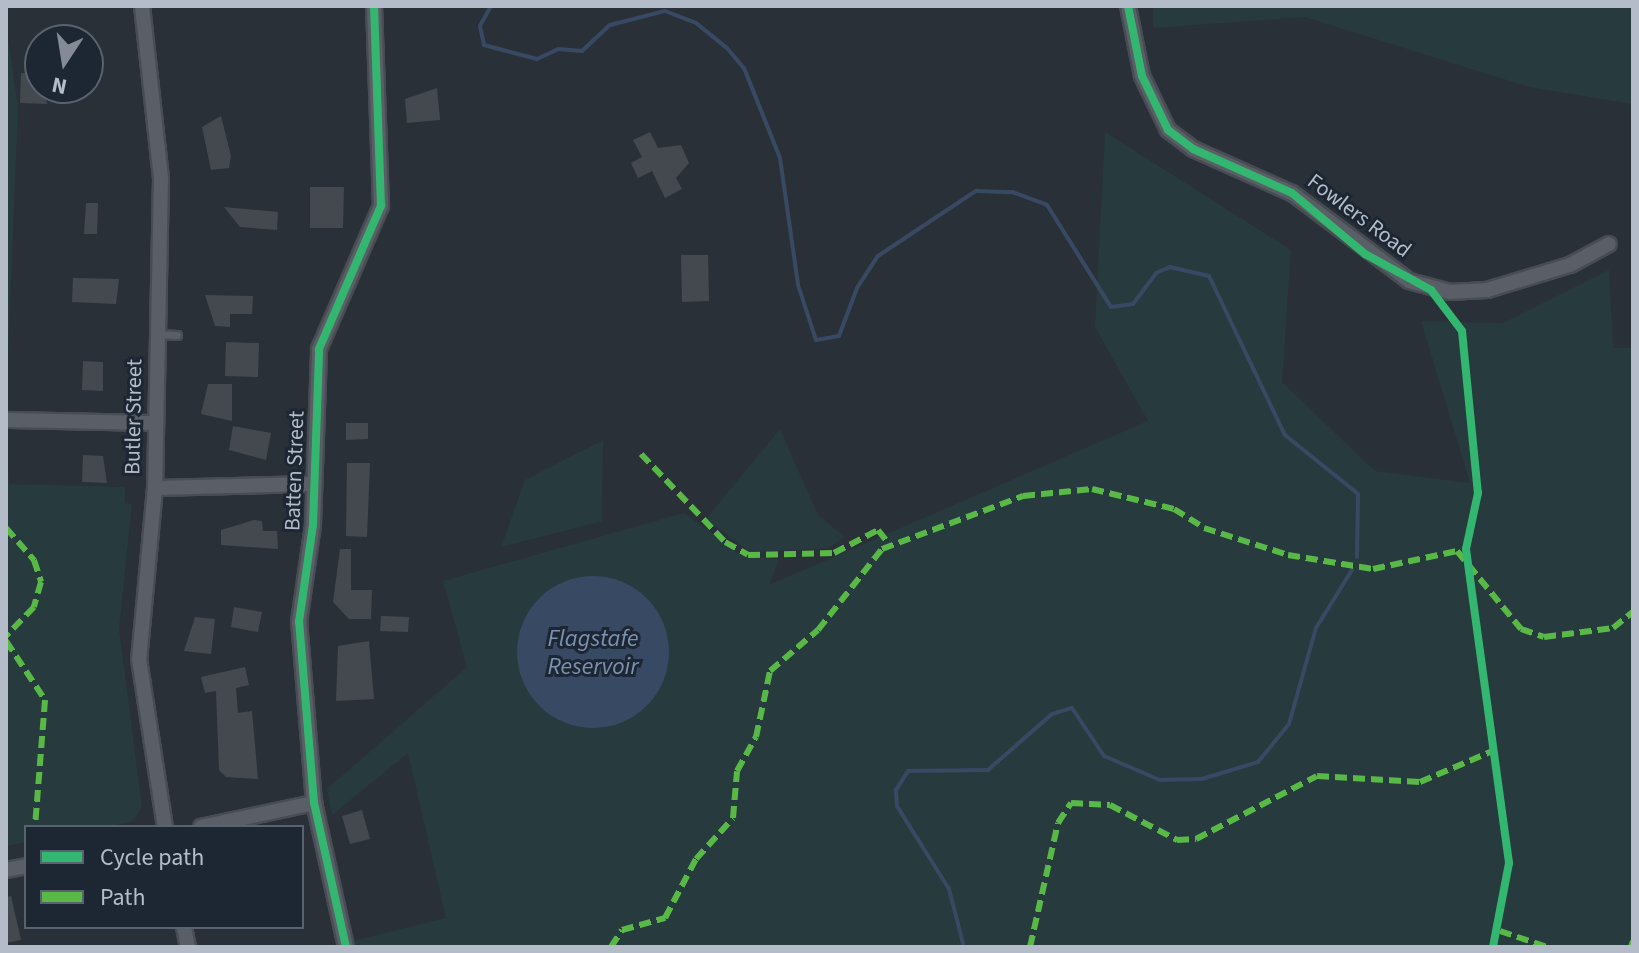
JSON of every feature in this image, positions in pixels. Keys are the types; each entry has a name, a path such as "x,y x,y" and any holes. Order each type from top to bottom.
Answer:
{"street":[{"name":"Butler Street","path":"142,6 161,178 155,488 139,659 165,825"},
{"name":"Batten Street","path":"346,947 314,803 299,641 323,331 381,206 374,6"},
{"name":"Fowlers Road","path":"1128,6 1142,76 1168,130 1193,149 1292,193 1409,281 1450,292 1487,290 1570,265 1609,244"},
{"path":"6,420 155,423"},
{"path":"155,488 312,484"},
{"path":"210,825 314,803"}],"lane":[{"path":"158,334 177,335"}],"green space":[{"path":"1153,6 1633,6 1633,104 1529,87 1305,17 1153,28"},
{"path":"6,24 18,108 6,407"},
{"path":"1105,132 1291,250 1282,382 1375,471 1470,483 1421,321 1503,323 1609,270 1613,348 1633,348 1633,947 328,947 446,918 408,753 332,815 327,789 467,667 443,581 684,513 741,555 779,560 769,585 1148,421 1095,327"},
{"path":"780,429 818,515 845,537 828,548 750,552 706,519"},
{"path":"6,431 9,484 125,487 125,503 132,504 119,629 142,807 132,822 116,825 24,825 24,842 6,846"},
{"path":"603,440 602,521 501,547 525,480"}],"water":[{"name":"Flagstafe Reservoir","path":"593,576 622,582 647,598 663,623 669,652 663,681 647,706 622,722 593,728 564,722 539,706 523,681 517,652 523,623 539,598 564,582"}],"building":[{"path":"21,73 24,73 24,103 20,103"},
{"path":"437,88 440,120 407,123 405,99"},
{"path":"221,116 231,156 229,168 211,170 202,127"},
{"path":"650,132 658,148 681,145 689,163 676,178 682,189 665,198 652,171 638,178 631,163 642,157 633,140"},
{"path":"310,187 344,187 343,228 310,228"},
{"path":"86,203 98,203 97,234 84,234"},
{"path":"224,207 278,212 277,230 240,227"},
{"path":"681,255 708,255 709,301 682,302"},
{"path":"73,278 119,279 116,304 72,302"},
{"path":"205,295 253,296 252,314 230,314 230,327 215,326"},
{"path":"226,342 259,343 258,377 225,376"},
{"path":"83,361 103,362 103,391 82,390"},
{"path":"208,384 232,384 232,421 201,414"},
{"path":"346,423 368,423 368,439 346,440"},
{"path":"233,426 271,433 266,460 229,450"},
{"path":"83,455 103,456 107,483 82,482"},
{"path":"347,463 370,463 367,537 346,536"},
{"path":"254,520 262,521 263,531 277,531 278,549 221,545 221,530"},
{"path":"340,549 351,549 351,590 372,590 371,619 349,619 333,602"},
{"path":"234,607 262,612 258,632 231,627"},
{"path":"381,616 409,617 408,632 380,631"},
{"path":"195,617 215,619 211,654 184,651"},
{"path":"369,641 374,699 336,701 338,646"},
{"path":"245,667 249,685 236,688 238,713 252,711 258,779 226,777 219,770 216,691 205,693 201,677"},
{"path":"362,810 370,839 350,844 342,816"},
{"path":"11,896 21,940 6,943 6,897"}],"waterway":[{"path":"491,6 480,26 484,45 537,59 558,49 582,51 610,25 665,11 696,23 727,48 744,68 780,158 798,285 816,340 839,336 857,288 878,256 976,191 1012,192 1047,205 1111,307 1133,304 1156,273 1170,267 1209,276 1285,435 1358,494 1357,557"},
{"path":"964,947 949,889 897,806 896,790 908,771 988,770 1052,714 1072,708 1104,756 1160,780 1202,779 1258,762 1289,724 1316,628 1352,570"}],"marked path":[{"path":"641,454 725,542 748,555 834,553 878,530 889,544"},
{"path":"611,947 622,930 665,918 696,859 733,818 737,771 756,737 770,671 818,630 882,549 1023,496 1092,489 1174,509 1204,528 1288,555 1373,569 1457,551 1521,629 1544,637 1613,628 1633,612"},
{"path":"6,528 34,560 41,582 34,607 6,636"},
{"path":"6,641 45,700 35,825"},
{"path":"1030,947 1058,823 1071,803 1110,805 1177,840 1196,839 1317,776 1420,782 1495,750"},
{"path":"1500,931 1547,947"},
{"path":"1631,947 1633,941"}],"cycle path":[{"path":"346,947 314,803 299,622 313,525 319,349 381,206 374,6"},
{"path":"1128,6 1142,76 1168,130 1193,149 1292,193 1365,254 1431,290 1462,331 1478,493 1466,549 1509,863 1493,947"}]}
